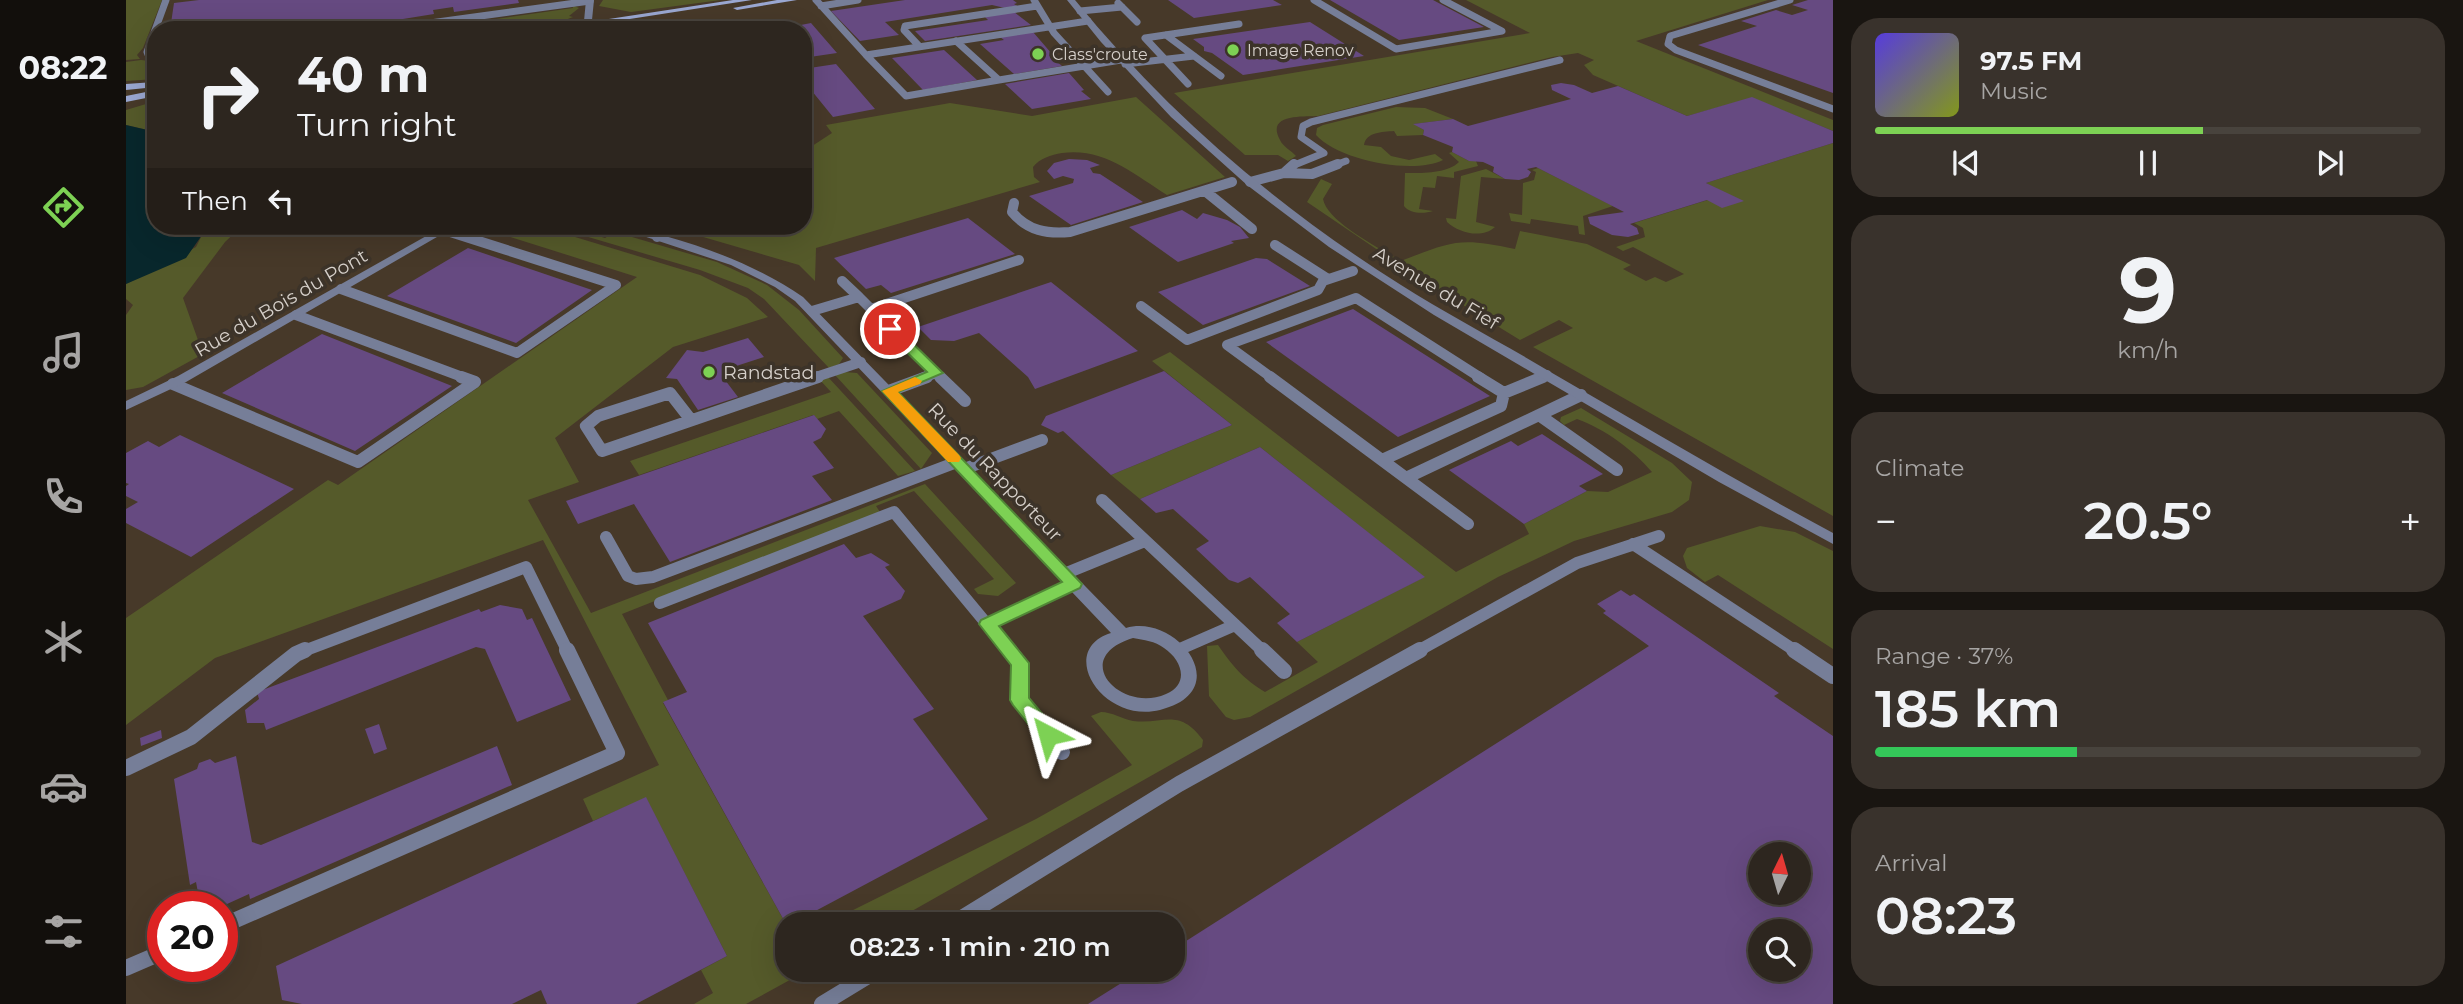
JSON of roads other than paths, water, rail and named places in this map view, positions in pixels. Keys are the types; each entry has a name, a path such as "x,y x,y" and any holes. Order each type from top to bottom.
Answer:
{"street":[{"path":"588,21 590,0"},
{"path":"619,21 748,0"},
{"path":"654,21 793,0"},
{"name":"Avenue du Fief","path":"1071,0 1174,117 1250,182 1377,275 1755,498 1833,538"},
{"path":"126,87 147,86"},
{"path":"126,99 147,95"},
{"name":"Rue du Bois du Pont","path":"126,405 173,384 435,235"},
{"name":"Rue du Rapporteur","path":"650,235 761,272 799,299 1122,634"},
{"path":"1122,634 1157,635 1180,649 1187,659 1190,671 1188,683 1181,693 1170,701 1155,705 1123,701 1100,684 1094,672 1094,660 1104,643 1122,634"}],"lane":[{"path":"158,21 166,0"},
{"path":"442,21 590,0"},
{"path":"818,3 858,0"},
{"path":"1115,0 1137,22"},
{"path":"1314,0 1396,49 1502,31 1443,0"},
{"path":"1790,0 1670,36 1668,44 1676,50 1833,109"},
{"path":"818,3 906,96 1084,65 1194,55"},
{"path":"919,46 904,30 905,26 1035,3 1049,26 1108,92"},
{"path":"1080,11 1122,7"},
{"path":"866,55 1088,21"},
{"path":"1188,84 1145,38 1239,24"},
{"path":"1166,35 1221,75"},
{"path":"956,41 999,80"},
{"path":"1250,182 1284,173 1312,174 1346,161 1324,153 1301,137 1303,126 1560,60"},
{"path":"1284,173 1293,164 1324,153"},
{"path":"1014,203 1014,216 1030,228 1058,233 1070,232 1232,182"},
{"path":"1205,191 1252,229"},
{"path":"341,289 517,353 616,285 468,235"},
{"path":"1275,245 1328,279"},
{"path":"842,281 871,309 1019,261"},
{"path":"1141,306 1187,340 1318,290 1328,279 1353,271"},
{"path":"812,311 859,297"},
{"path":"1468,524 1227,345 1356,298 1504,393"},
{"path":"173,384 358,462 475,382 296,315"},
{"path":"890,329 965,401"},
{"path":"691,420 670,393 598,416 586,426 602,451 861,362"},
{"path":"889,391 936,373"},
{"path":"1504,393 1547,375"},
{"path":"1382,460 1501,406 1504,393"},
{"path":"1406,478 1581,395"},
{"path":"1539,415 1617,470"},
{"path":"606,537 628,576 636,579 653,577 960,466 1042,440"},
{"path":"1102,500 1284,671"},
{"path":"660,603 894,512 1020,663 1020,700 1062,752"},
{"path":"971,912 1179,784 1577,563 1659,536"},
{"path":"988,624 1145,541"},
{"path":"1633,544 1833,676"},
{"path":"126,768 191,737 296,654 526,567 617,753 238,919"},
{"path":"1180,649 1235,625"},
{"path":"126,968 147,959"},
{"path":"822,1004 858,982"}],"water":[{"path":"126,125 147,130 147,235 202,235 186,258 126,284"}],"place":[{"name":"Image Renov","path":"1233,50"},
{"name":"Class'croute","path":"1038,54"},
{"name":"Randstad","path":"709,372"}]}
